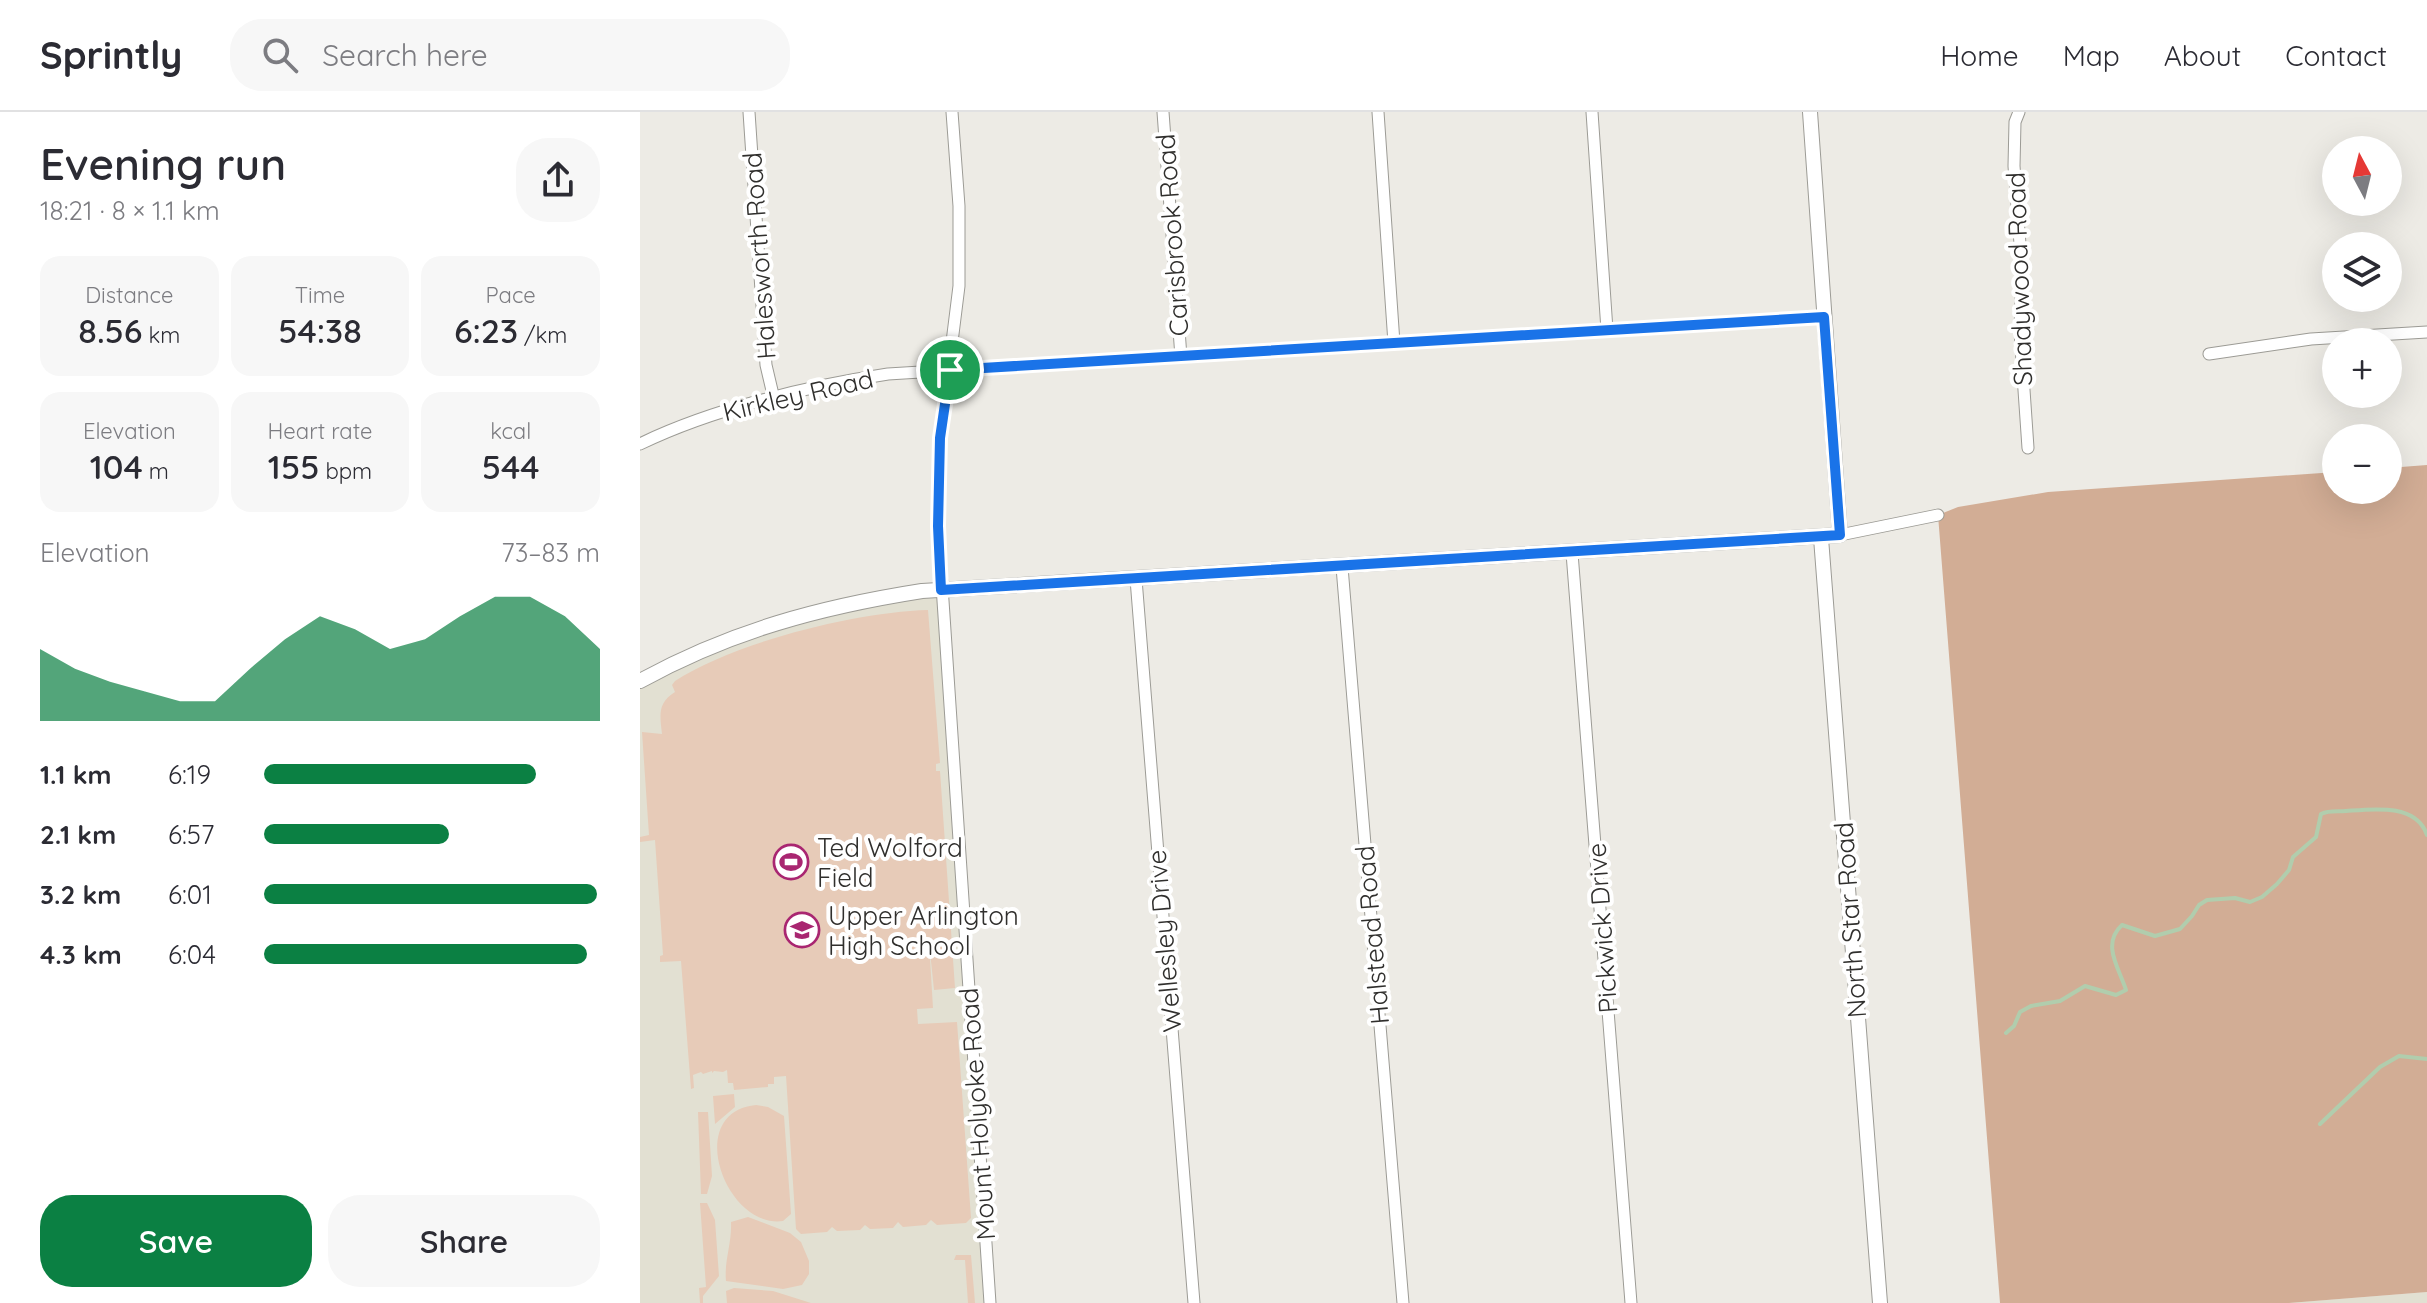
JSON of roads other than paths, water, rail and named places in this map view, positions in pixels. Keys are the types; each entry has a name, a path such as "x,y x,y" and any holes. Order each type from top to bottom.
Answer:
{"street":[{"name":"Halesworth Road","path":"749,112 766,365 774,399"},
{"name":"Mount Holyoke Road","path":"952,112 959,206 959,274 940,438 938,526 990,1303"},
{"name":"Carisbrook Road","path":"1163,112 1181,357"},
{"path":"1378,112 1394,343"},
{"path":"1592,112 1607,330"},
{"path":"1810,112 1840,535"},
{"name":"Shadywood Road","path":"2019,112 2015,122 2014,166 2022,270 2020,332 2028,448"},
{"name":"Kirkley Road","path":"640,444 697,419 857,378 1824,317"},
{"path":"2209,354 2311,339 2427,332"},
{"path":"640,681 693,654 770,624 836,606 941,590 1821,538 1938,515"},
{"name":"North Star Road","path":"1821,538 1880,1303"},
{"name":"Pickwick Drive","path":"1572,553 1631,1303"},
{"name":"Halstead Road","path":"1342,567 1403,1303"},
{"name":"Wellesley Drive","path":"1136,579 1194,1303"}],"waterway":[{"path":"2006,1033 2014,1026 2020,1012 2031,1006 2060,1001 2085,986 2116,995 2126,990 2112,948 2116,932 2122,925 2155,936 2180,929 2199,905 2207,900 2235,898 2250,902 2262,897 2289,870 2293,857 2316,837 2321,814 2392,810 2414,817 2427,835"},
{"path":"2320,1124 2380,1067 2399,1056 2427,1059"}],"place":[{"name":"Ted Wolford Field","path":"791,862"},
{"name":"Upper Arlington High School","path":"802,930"}]}
